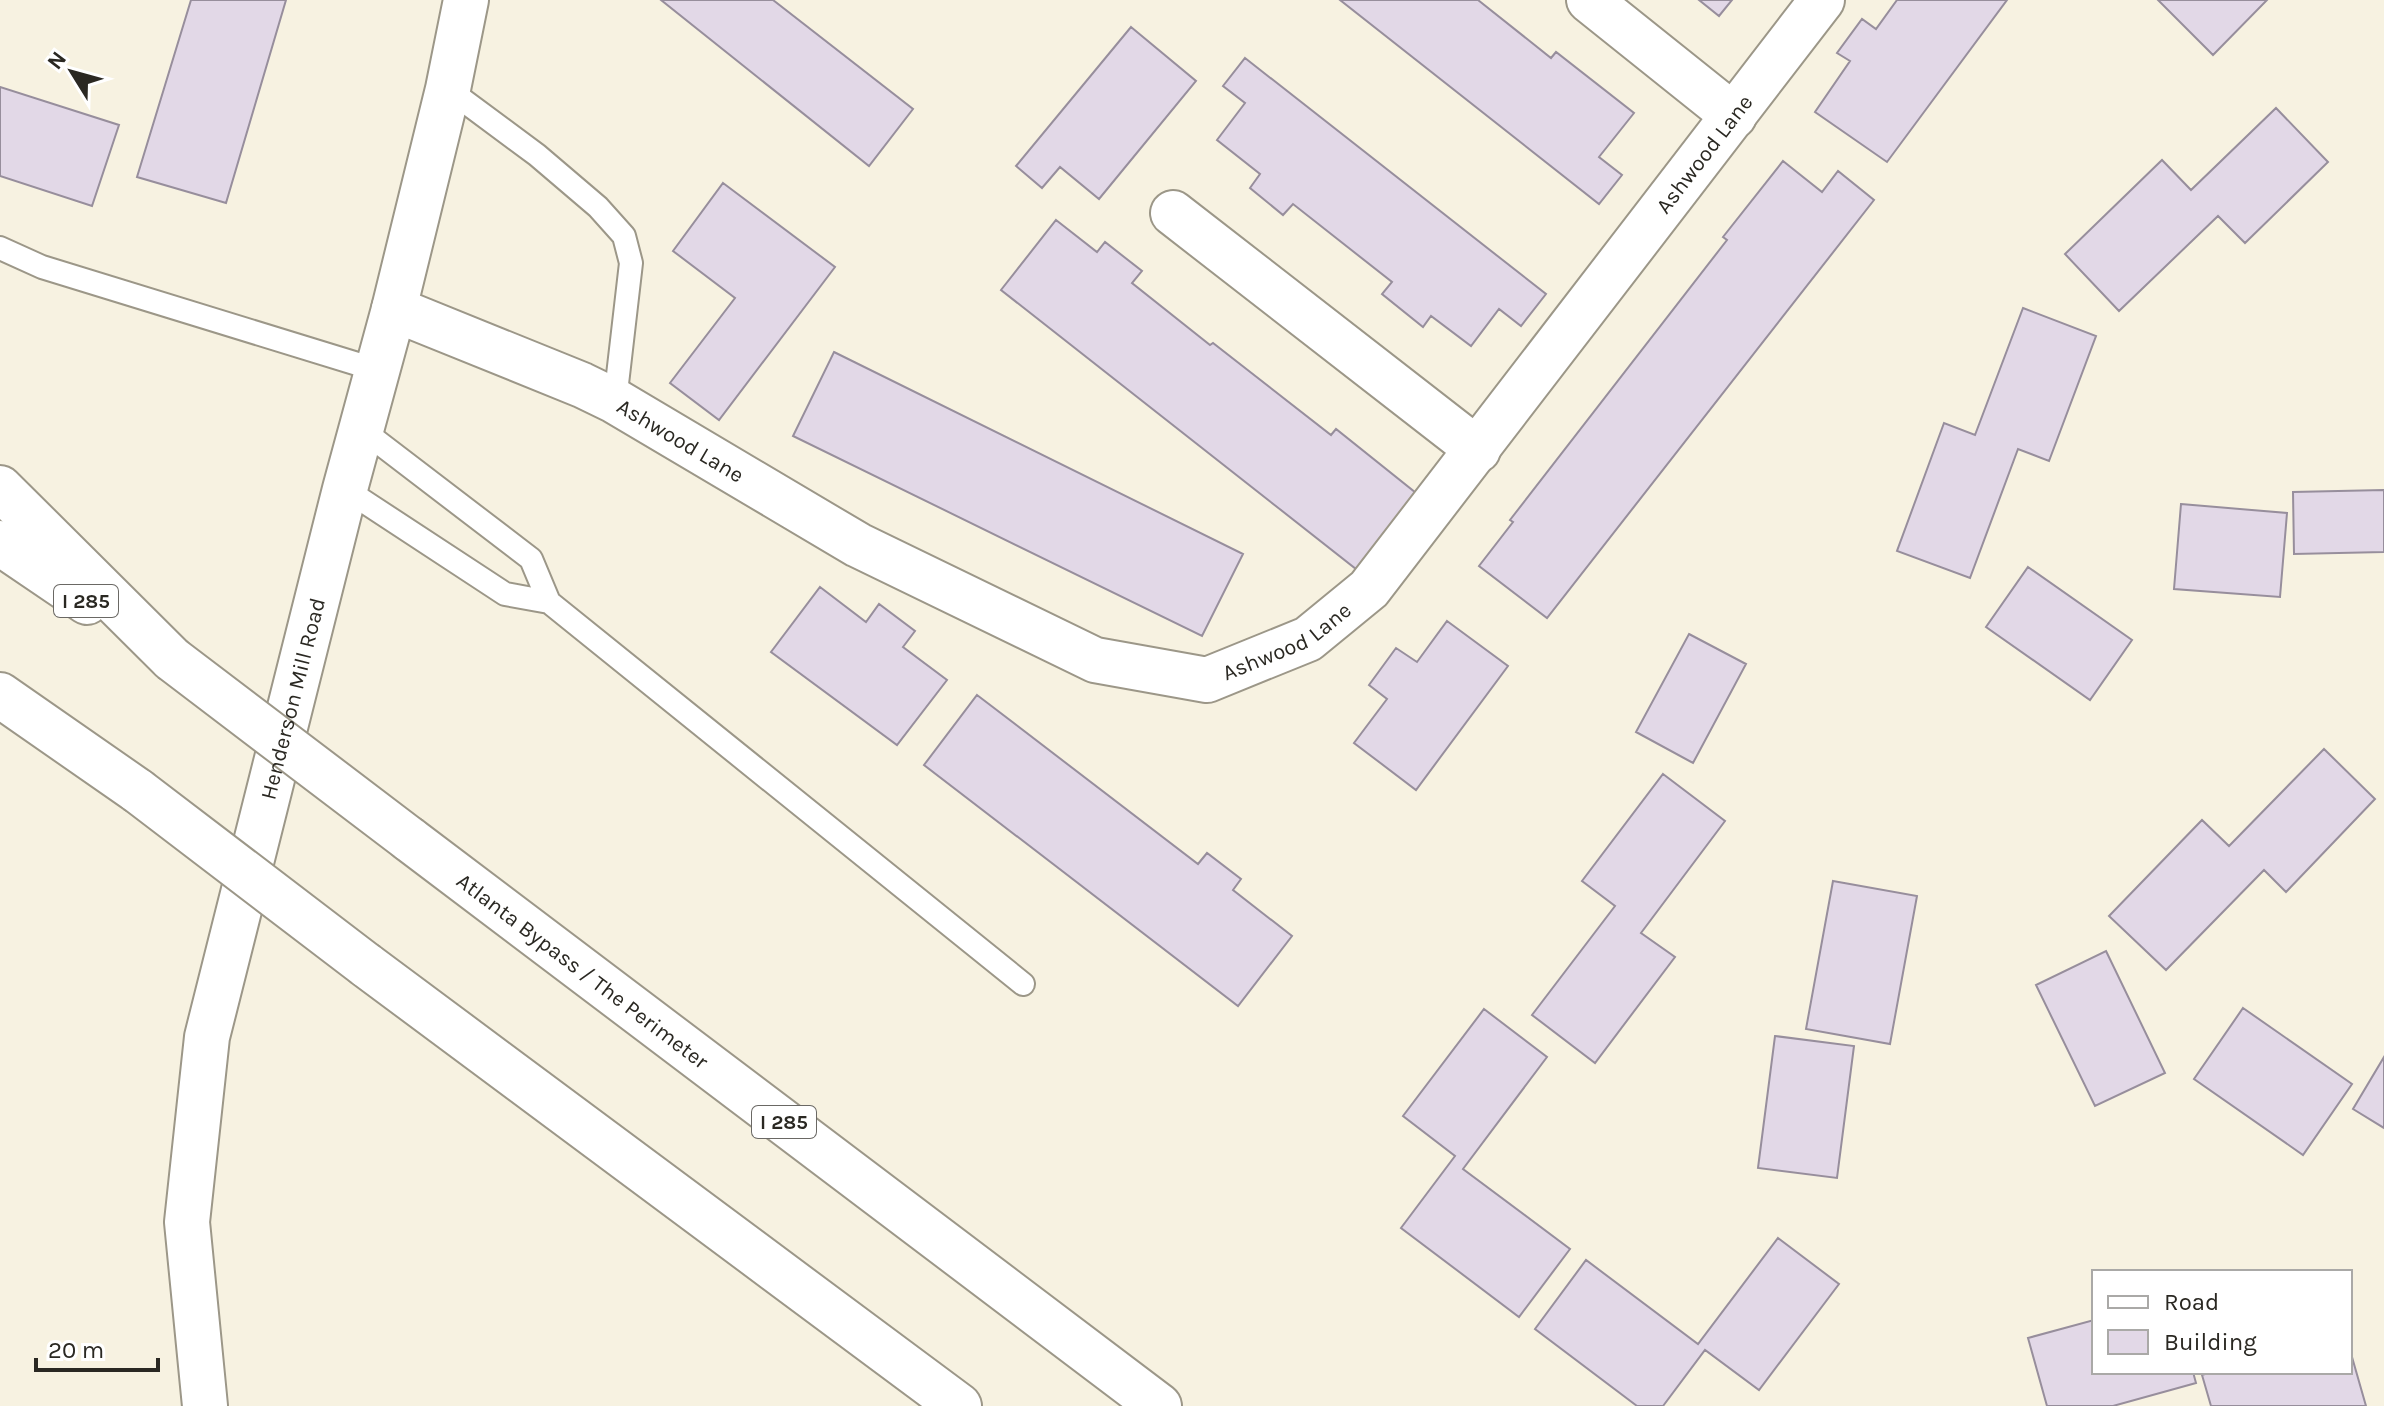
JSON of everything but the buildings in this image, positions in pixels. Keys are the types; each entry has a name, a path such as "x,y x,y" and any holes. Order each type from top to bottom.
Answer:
{"main road":[{"name":"Henderson Mill Road","path":"205,1406 187,1222 207,1037 345,489 394,309 448,89 466,0"},
{"path":"1589,0 1734,116"},
{"name":"Ashwood Lane","path":"394,309 615,401 858,545 1095,660 1207,680 1308,639 1369,589 1822,0"},
{"path":"1173,213 1478,450"},
{"path":"0,488 172,659"},
{"name":"Atlanta Bypass / The Perimeter","path":"0,543 172,659 1159,1406"},
{"path":"0,697 138,791 366,965 959,1406"}],"lane":[{"path":"448,89 537,155 598,207 624,236 631,263 615,401"},
{"path":"0,248 42,267 377,370"},
{"path":"361,429 531,559 549,602 1023,984"},
{"path":"345,489 505,594 549,602"}]}
